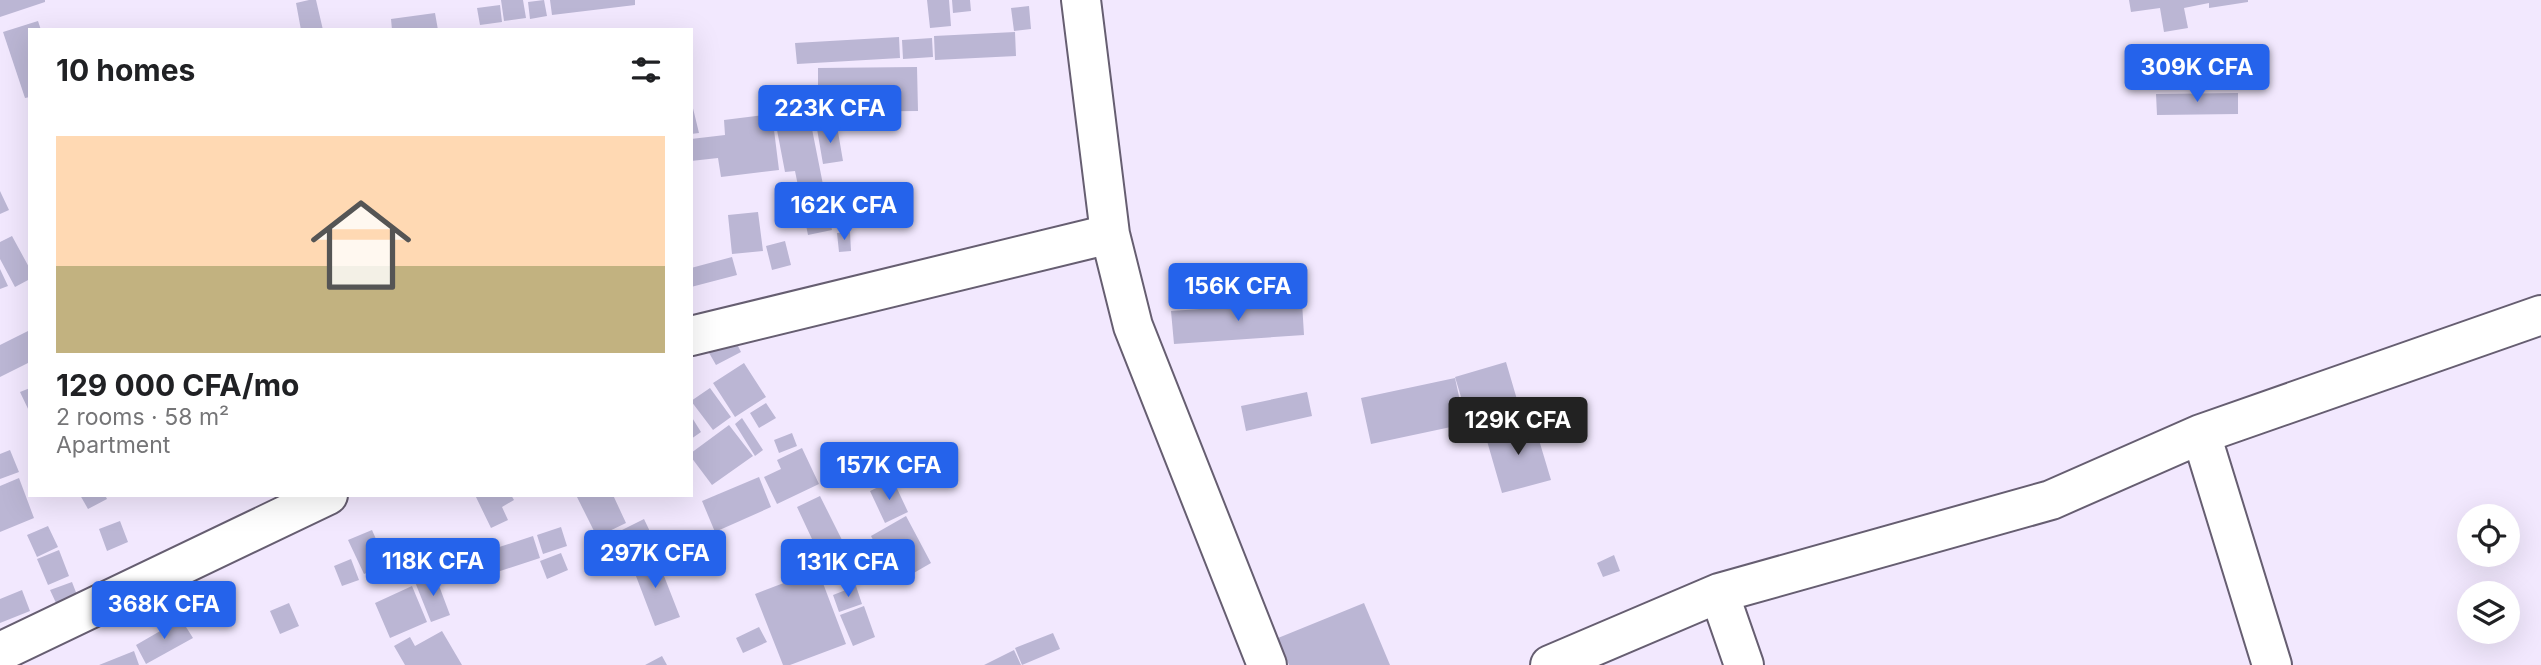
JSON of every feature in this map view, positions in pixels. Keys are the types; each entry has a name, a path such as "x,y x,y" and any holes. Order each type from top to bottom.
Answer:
{"street":[{"path":"1081,0 1110,234 1133,326 1267,665"},
{"path":"693,336 1110,234"},
{"path":"1550,665 1719,593 2051,500 2201,435 2541,315"},
{"path":"2201,435 2272,665"},
{"path":"0,652 324,497"},
{"path":"1719,593 1744,665"}],"building":[{"path":"0,0 45,0 45,2 0,17"},
{"path":"316,0 323,28 301,28 296,3"},
{"path":"501,0 523,0 526,18 504,21"},
{"path":"544,0 547,16 530,19 528,2"},
{"path":"550,0 635,0 635,5 552,15"},
{"path":"927,0 949,0 951,26 930,28"},
{"path":"952,0 970,0 971,11 953,13"},
{"path":"2129,0 2248,2 2209,8 2209,3 2184,8 2188,28 2164,32 2160,8 2131,12"},
{"path":"500,5 502,22 480,25 477,8"},
{"path":"1029,6 1031,29 1014,31 1011,8"},
{"path":"435,13 438,28 392,28 391,19"},
{"path":"38,21 40,28 28,28 28,97 25,98 3,32"},
{"path":"1015,32 1016,56 935,60 934,36"},
{"path":"899,37 900,58 797,64 795,43"},
{"path":"932,38 933,57 903,59 902,40"},
{"path":"917,67 918,111 818,112 818,68"},
{"path":"2238,93 2238,114 2157,115 2156,94"},
{"path":"693,108 699,133 693,134"},
{"path":"772,114 779,170 721,177 718,158 693,161 693,139 725,135 724,120"},
{"path":"811,124 832,230 808,235 795,171 785,172 777,130"},
{"path":"837,126 843,161 823,164 817,129"},
{"path":"0,191 9,210 0,214"},
{"path":"758,212 763,251 732,254 728,215"},
{"path":"850,232 851,251 839,252 837,233"},
{"path":"12,236 28,265 28,280 15,287 0,259 0,242"},
{"path":"785,241 791,265 772,270 766,246"},
{"path":"732,257 737,275 693,286 693,267"},
{"path":"0,269 8,286 0,289"},
{"path":"1302,302 1304,335 1174,344 1171,311"},
{"path":"28,331 28,363 0,377 0,345"},
{"path":"734,338 741,352 716,365 708,351"},
{"path":"1506,362 1523,420 1492,429 1490,421 1470,427 1455,377"},
{"path":"744,363 766,397 735,417 713,383"},
{"path":"1455,378 1465,424 1371,444 1361,398"},
{"path":"710,388 731,417 713,430 693,404 693,400"},
{"path":"28,389 28,409 20,392"},
{"path":"1307,392 1312,416 1246,431 1241,406"},
{"path":"766,403 776,418 759,428 750,413"},
{"path":"742,418 763,450 755,456 735,424"},
{"path":"693,419 701,432 693,438"},
{"path":"1533,420 1551,480 1502,493 1485,434"},
{"path":"729,425 753,456 712,485 693,460 693,452"},
{"path":"792,433 797,446 779,453 774,440"},
{"path":"802,448 819,484 777,504 764,477 781,469 777,460"},
{"path":"10,450 19,472 0,479 0,454"},
{"path":"879,453 889,474 868,483 859,462"},
{"path":"759,477 771,507 715,532 702,501"},
{"path":"19,478 34,518 0,532 0,486"},
{"path":"893,480 908,512 885,523 870,491"},
{"path":"820,496 843,542 819,554 797,507"},
{"path":"81,497 106,497 107,499 88,509"},
{"path":"476,497 512,497 514,500 502,507 508,520 491,528"},
{"path":"577,497 614,497 626,523 597,537"},
{"path":"906,516 931,563 912,574 900,552 884,561 871,536"},
{"path":"644,519 655,542 629,554 618,532"},
{"path":"120,521 128,542 107,551 99,529"},
{"path":"48,526 58,547 37,557 27,535"},
{"path":"561,527 567,546 543,554 537,535"},
{"path":"372,530 387,564 364,574 348,540"},
{"path":"533,536 540,558 494,573 487,551"},
{"path":"59,550 69,576 48,585 37,559"},
{"path":"561,553 568,570 547,579 540,561"},
{"path":"655,553 680,617 655,626 631,563"},
{"path":"1614,555 1620,571 1603,577 1597,563"},
{"path":"351,559 359,580 342,586 334,566"},
{"path":"818,570 846,644 790,665 783,665 755,594"},
{"path":"435,575 450,615 431,622 415,582"},
{"path":"72,582 77,595 56,603 50,590"},
{"path":"412,586 427,622 390,638 375,603"},
{"path":"856,586 862,604 839,612 833,595"},
{"path":"22,590 30,611 0,623 0,599"},
{"path":"289,603 299,626 280,634 270,611"},
{"path":"1364,603 1390,665 1289,665 1278,638"},
{"path":"864,606 875,637 853,646 840,615"},
{"path":"181,619 193,638 146,664 136,645"},
{"path":"759,627 767,642 743,653 736,638"},
{"path":"442,631 462,665 405,665 394,646 410,637 415,646"},
{"path":"1053,633 1060,649 1022,665 1015,648"},
{"path":"1014,650 1021,665 984,665"},
{"path":"134,651 139,665 99,665"},
{"path":"662,656 667,665 645,665"}]}
